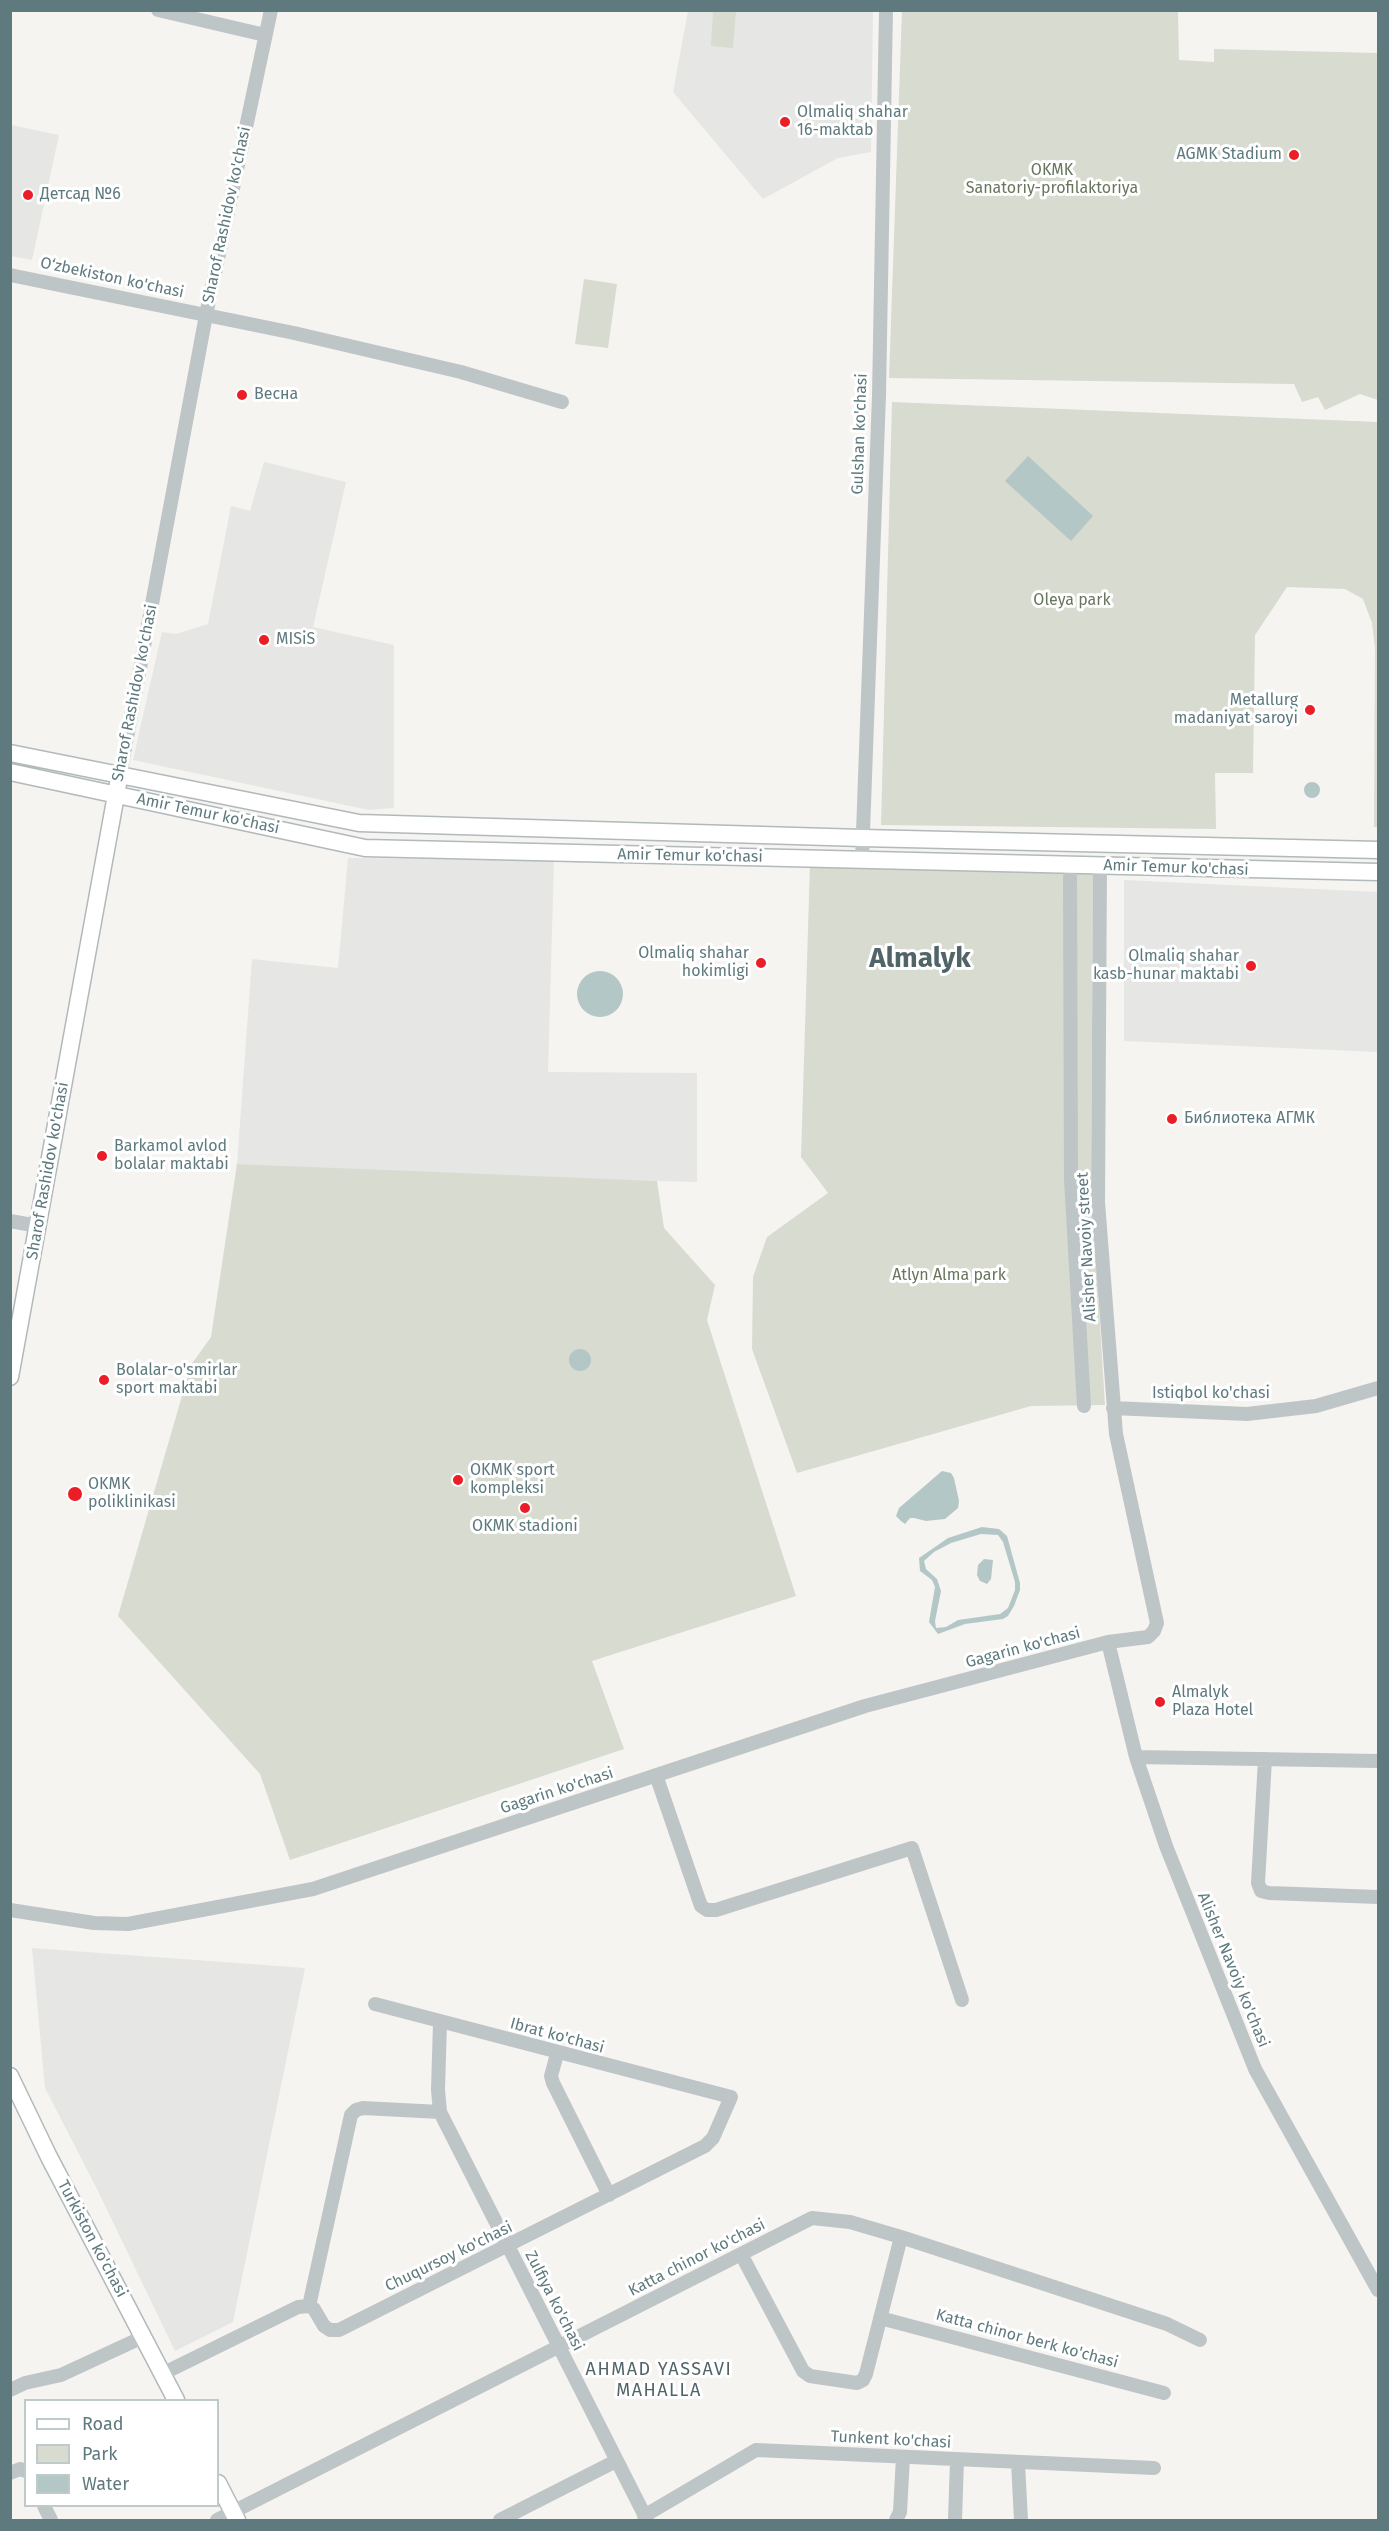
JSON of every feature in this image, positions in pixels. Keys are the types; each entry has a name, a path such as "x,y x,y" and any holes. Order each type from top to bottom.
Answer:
{"main road":[{"name":"Amir Temur ko'chasi","path":"10,753 359,823 1378,850"},
{"name":"Amir Temur ko'chasi","path":"10,771 365,848 1378,872"},
{"name":"Sharof Rashidov ko'chasi","path":"10,1377 120,775"},
{"path":"1214,869 1215,846"},
{"name":"Turkiston ko'chasi","path":"10,2076 49,2157 175,2399"},
{"path":"219,2485 235,2516"}],"street":[{"path":"158,10 265,35"},
{"name":"Sharof Rashidov ko'chasi","path":"120,775 206,315 271,10"},
{"name":"Gulshan ko'chasi","path":"861,859 879,395 886,10"},
{"name":"O‘zbekiston ko'chasi","path":"10,274 461,372 562,402"},
{"name":"Alisher Navoiy street","path":"1100,865 1098,1202 1113,1408 1116,1434 1157,1623"},
{"path":"1070,877 1071,1179 1084,1406"},
{"path":"10,1221 38,1226"},
{"name":"Istiqbol ko'chasi","path":"1113,1408 1247,1414 1316,1406 1378,1388"},
{"name":"Gagarin ko'chasi","path":"10,1910 94,1923 128,1924 313,1889 865,1706 1108,1642 1148,1636 1154,1631 1157,1623"},
{"name":"Alisher Navoiy ko'chasi","path":"1108,1642 1136,1757 1166,1846 1255,2069 1378,2290"},
{"path":"1136,1757 1378,1761"},
{"path":"1265,1759 1258,1883 1261,1891 1378,1897"},
{"path":"656,1775 701,1906 708,1910 716,1910 912,1848 962,2000"},
{"name":"Ibrat ko'chasi","path":"375,2004 557,2054 731,2097"},
{"name":"Zulfiya ko'chasi","path":"440,2022 438,2090 440,2112 645,2518"},
{"path":"557,2054 551,2076 553,2083 609,2195"},
{"name":"Chuqursoy ko'chasi","path":"309,2306 314,2309 324,2326 330,2330 339,2330 705,2146 713,2138 731,2097"},
{"path":"162,2374 298,2307 309,2306 351,2115 356,2110 363,2108 440,2112"},
{"name":"Katta chinor ko'chasi","path":"217,2520 235,2516 812,2218 850,2222 901,2236 1167,2324 1200,2340"},
{"path":"741,2254 803,2371 810,2376 857,2383 863,2380 901,2236"},
{"name":"Katta chinor berk ko'chasi","path":"880,2318 1164,2393"},
{"path":"10,2390 61,2375 143,2337"},
{"name":"Tunkent ko'chasi","path":"645,2518 756,2450 1154,2468"},
{"path":"896,2520 900,2512 903,2457"},
{"path":"955,2520 957,2460"},
{"path":"500,2520 616,2461"},
{"path":"1018,2463 1021,2520"}],"shaded area":[{"name":"Olmaliq shahar 16-maktab","path":"688,11 873,11 871,152 838,158 763,199 673,92"},
{"name":"Детсад №6","path":"11,125 59,135 32,260 11,256"},
{"name":"MISiS","path":"264,462 346,482 313,627 394,645 394,808 369,810 133,760 162,632 176,634 208,624 231,506 250,511"},
{"path":"348,858 554,860 548,1072 697,1073 697,1182 545,1178 237,1164 252,959 338,968"},
{"name":"Olmaliq shahar kasb-hunar maktabi","path":"1124,880 1378,892 1378,1052 1124,1041"},
{"path":"32,1948 305,1968 233,2322 175,2351 98,2191 45,2088"}],"green space":[{"path":"713,11 736,11 733,48 711,46"},
{"name":"OKMK Sanatoriy-profilaktoriya","path":"902,11 1178,11 1179,60 1214,62 1214,49 1378,53 1378,400 1360,394 1325,410 1318,397 1302,402 1294,384 889,378"},
{"path":"584,279 617,284 608,348 575,344"},
{"name":"Oleya park","path":"892,402 1378,422 1378,827 1374,827 1375,648 1372,623 1363,599 1345,589 1287,587 1255,635 1253,773 1215,773 1216,829 881,825"},
{"name":"Atlyn Alma park","path":"810,864 1093,870 1091,1180 1105,1405 1031,1406 797,1473 752,1349 753,1277 767,1237 828,1193 801,1157"},
{"name":"OKMK sport kompleksi","path":"237,1164 657,1181 664,1228 715,1285 707,1320 796,1596 592,1661 624,1749 290,1860 260,1774 118,1616 191,1365 211,1337"}],"water":[{"path":"1028,456 1093,516 1071,541 1005,481"},
{"path":"1312,782 1320,790 1312,798 1304,790"},
{"path":"600,971 616,978 623,994 616,1010 600,1017 584,1010 577,994 584,978"},
{"path":"580,1349 588,1352 591,1360 588,1368 580,1371 572,1368 569,1360 572,1352"},
{"path":"942,1471 951,1473 954,1478 959,1501 958,1508 945,1519 926,1521 910,1518 905,1524 901,1521 896,1516 899,1508"},
{"path":"982,1527 999,1529 1007,1536 1020,1583 1020,1590 1008,1616 1003,1619 965,1624 938,1634 929,1622 935,1587 932,1580 920,1571 919,1558 948,1538","holes":["981,1534 998,1535 1003,1542 1015,1582 1015,1590 1008,1608 1000,1614 958,1620 946,1627 936,1628 935,1621 941,1591 937,1579 926,1569 924,1561 934,1552 951,1543"]},
{"path":"984,1559 993,1560 991,1579 987,1584 980,1581 977,1575 978,1565"}],"place":[{"name":"Olmaliq shahar 16-maktab","path":"785,122"},
{"name":"AGMK Stadium","path":"1294,155"},
{"name":"Детсад №6","path":"28,195"},
{"name":"Весна","path":"242,395"},
{"name":"MISiS","path":"264,640"},
{"name":"Metallurg madaniyat saroyi","path":"1310,710"},
{"name":"Olmaliq shahar hokimligi","path":"761,963"},
{"name":"Olmaliq shahar kasb-hunar maktabi","path":"1251,966"},
{"name":"Библиотека АГМК","path":"1172,1119"},
{"name":"Barkamol avlod bolalar maktabi","path":"102,1156"},
{"name":"Bolalar-o'smirlar sport maktabi","path":"104,1380"},
{"name":"OKMK sport kompleksi","path":"458,1480"},
{"name":"OKMK poliklinikasi","path":"75,1494"},
{"name":"OKMK stadioni","path":"525,1508"},
{"name":"Almalyk Plaza Hotel","path":"1160,1702"}],"district":[{"name":"Almalyk","path":"920,959"},
{"name":"AHMAD YASSAVI MAHALLA","path":"659,2380"}]}
